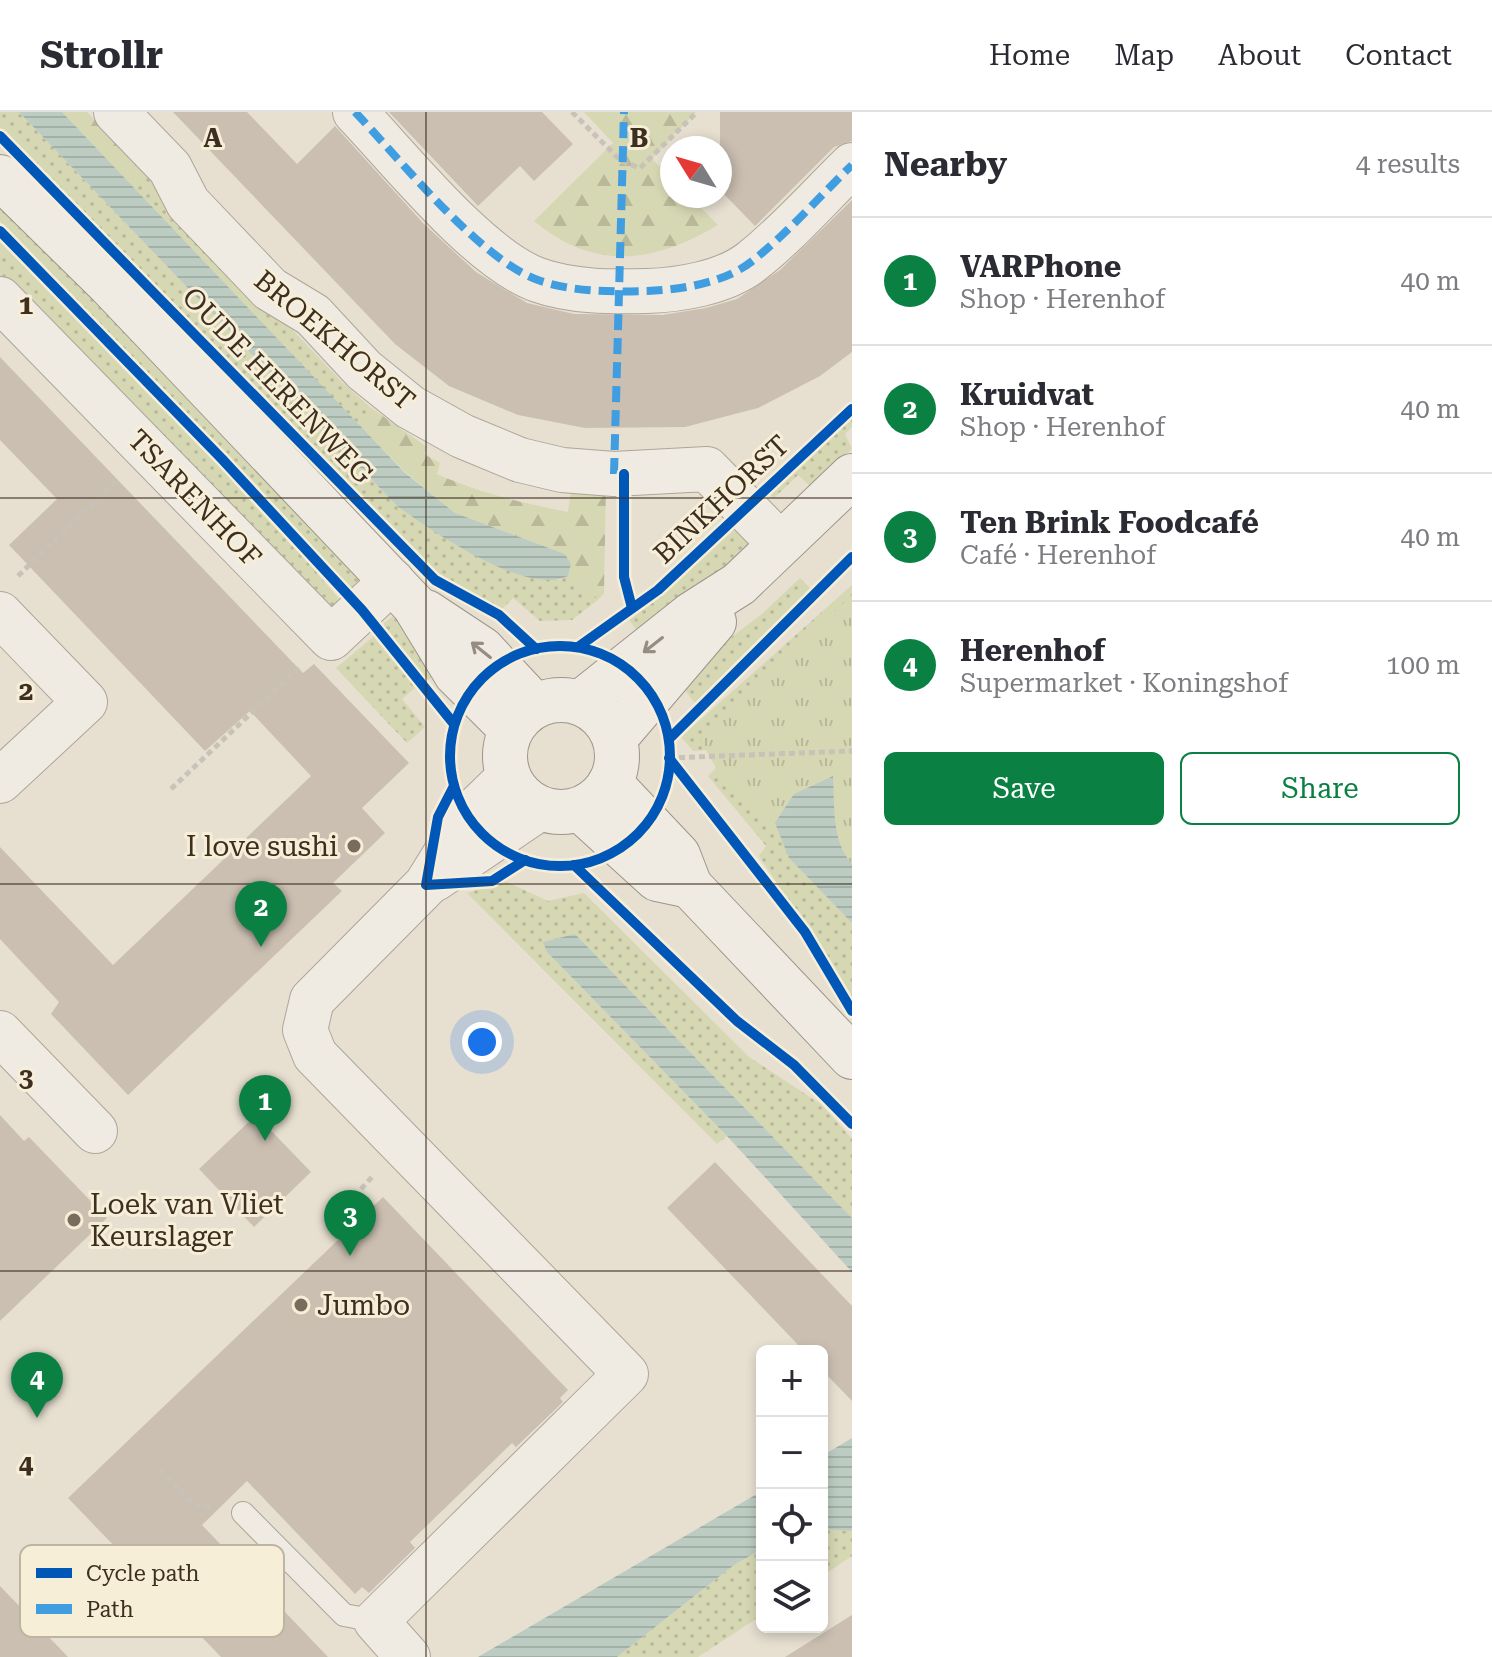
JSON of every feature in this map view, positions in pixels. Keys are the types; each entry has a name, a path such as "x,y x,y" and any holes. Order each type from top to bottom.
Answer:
{"street":[{"name":"BROEKHORST","path":"116,112 170,168 188,203 270,289 313,315 364,370 410,407 462,436 520,460 562,470 614,474"},
{"path":"355,112 468,231 502,258 536,280 578,289 656,291 702,284 749,264 852,165"},
{"name":"OUDE HERENWEG","path":"0,177 109,284 403,593 456,674 523,717"},
{"name":"TSARENHOF","path":"0,299 331,638"},
{"name":"BINKHORST","path":"614,474 707,469 780,544"},
{"path":"580,703 692,614 739,584 852,476"},
{"path":"615,738 709,631 739,584"},
{"path":"331,638 403,593"},
{"path":"0,781 85,702 6,598"},
{"path":"426,885 577,800 617,761 615,738 601,716 580,703 553,700 523,717 505,748 508,778 521,796 577,800 647,822 678,855 690,886 852,1057"},
{"path":"408,1657 376,1621 626,1374 315,1055 305,1030 312,1000 426,885 468,817 508,778"},
{"path":"577,800 657,879 690,886"},
{"path":"0,1033 95,1131"}],"lane":[{"path":"243,1513 275,1545"},
{"path":"284,1554 344,1615 376,1621"}],"path":[{"path":"572,112 621,161 640,168 697,112"},
{"path":"6,598 148,450"},
{"path":"171,789 331,638"},
{"path":"647,822 663,792 669,758 665,723 651,694"},
{"path":"669,758 852,751"},
{"path":"669,758 679,770"},
{"path":"160,1469 193,1504 243,1513"}],"green space":[{"path":"0,112 19,112 397,506 560,580 568,576 599,599 572,620 540,621 513,598 502,609 440,574 401,538 0,128"},
{"path":"62,112 87,112 145,174 133,187"},
{"path":"584,112 696,112 674,136 660,136 660,150 652,159 660,167 660,208 701,208 718,225 671,248 625,256 602,255 579,248 534,221 613,143"},
{"path":"145,174 342,382 370,407 358,424 133,187"},
{"path":"0,202 364,577 353,590 0,221"},
{"path":"0,242 232,472 345,606 328,618 0,284"},
{"path":"370,407 427,447 424,454 440,463 437,474 469,487 568,512 571,490 606,489 604,593 599,599 568,576 571,564 565,554 455,513 404,471 358,424"},
{"path":"852,416 852,427 845,434 852,449 812,488 798,475 774,498 770,495"},
{"path":"735,528 749,542 749,548 641,636 629,620"},
{"path":"800,578 810,588 695,703 679,683 690,669 763,613"},
{"path":"852,585 852,740 693,751 681,737"},
{"path":"852,595 852,911 722,779 700,739"},
{"path":"393,616 438,670 428,681 382,625"},
{"path":"374,636 416,687 402,699 425,727 407,743 336,668"},
{"path":"835,760 789,858 852,923 852,999 759,856 766,846 708,776 722,762"},
{"path":"505,881 548,901 584,893 749,1057 822,1105 852,1139 852,1218 575,934 547,952 727,1136 717,1144 467,893"},
{"path":"828,1529 852,1531 852,1556 828,1572"},
{"path":"756,1552 756,1619 698,1657 617,1657 734,1565"}],"shaded area":[{"path":"19,112 62,112 404,472 455,513 565,554 571,564 568,576 550,580 504,569 455,544 397,506"},
{"path":"833,776 837,834 852,864 852,923 789,858 775,823 794,794"},
{"path":"575,934 852,1218 852,1272 727,1136 547,952 543,942"},
{"path":"852,1438 852,1531 828,1529 828,1452"},
{"path":"756,1495 756,1552 734,1565 617,1657 478,1657"}],"building":[{"path":"173,112 247,112 297,164 335,126 423,223 476,272 527,303 574,314 662,315 737,299 780,270 852,200 852,352 820,376 758,408 685,427 585,428 518,415 449,386 395,344"},
{"path":"389,112 542,112 573,144 534,181 520,166 478,206"},
{"path":"720,112 852,112 852,141 834,147 755,226 732,202 732,136 720,136"},
{"path":"0,357 303,673 314,664 409,763 362,808 385,833 333,883 342,891 128,1095 51,1014 59,1002 0,939 0,847 113,965 311,776 250,711 205,751 9,545 57,499 0,440"},
{"path":"0,1115 24,1141 29,1137 107,1218 0,1321"},
{"path":"256,1115 311,1172 254,1227 199,1169"},
{"path":"715,1162 852,1306 852,1401 828,1376 828,1345 798,1345 667,1208"},
{"path":"383,1197 568,1390 560,1398 563,1402 516,1447 512,1443 410,1542 415,1548 369,1593 362,1587 355,1594 247,1481 202,1525 221,1545 113,1545 68,1498"},
{"path":"0,1586 20,1607 20,1637 49,1637 68,1657 0,1657"},
{"path":"284,1611 328,1657 221,1657 202,1637 284,1637"},
{"path":"852,1615 852,1657 785,1657 828,1633"}],"marked path":[{"path":"355,112 441,205 491,251 515,269 538,280 578,289 660,290 701,284 728,275 764,251 852,165"},
{"path":"614,474 624,112"}],"cycle path":[{"path":"0,136 435,580 499,615 536,649"},
{"path":"0,231 222,459 362,610 454,724"},
{"path":"578,647 658,590 852,409"},
{"path":"624,474 624,577 632,608"},
{"path":"669,739 852,557"},
{"path":"560,646 581,648 602,655 638,678 661,714 668,735 670,756 668,777 661,798 638,834 602,857 581,864 560,866 539,864 518,857 482,834 459,798 452,777 450,756 452,735 459,714 482,678 518,655 539,648 560,646"},
{"path":"669,758 805,932 852,1011"},
{"path":"454,786 438,817 426,885 492,881 525,860"},
{"path":"574,865 737,1021 794,1065 852,1124"}],"place":[{"name":"I love sushi","path":"354,846"},
{"name":"Kruidvat","path":"261,947"},
{"name":"VARPhone","path":"265,1141"},
{"name":"Loek van Vliet Keurslager","path":"74,1220"},
{"name":"Ten Brink Foodcafé","path":"350,1256"},
{"name":"Jumbo","path":"301,1305"},
{"name":"Herenhof","path":"37,1418"}]}
